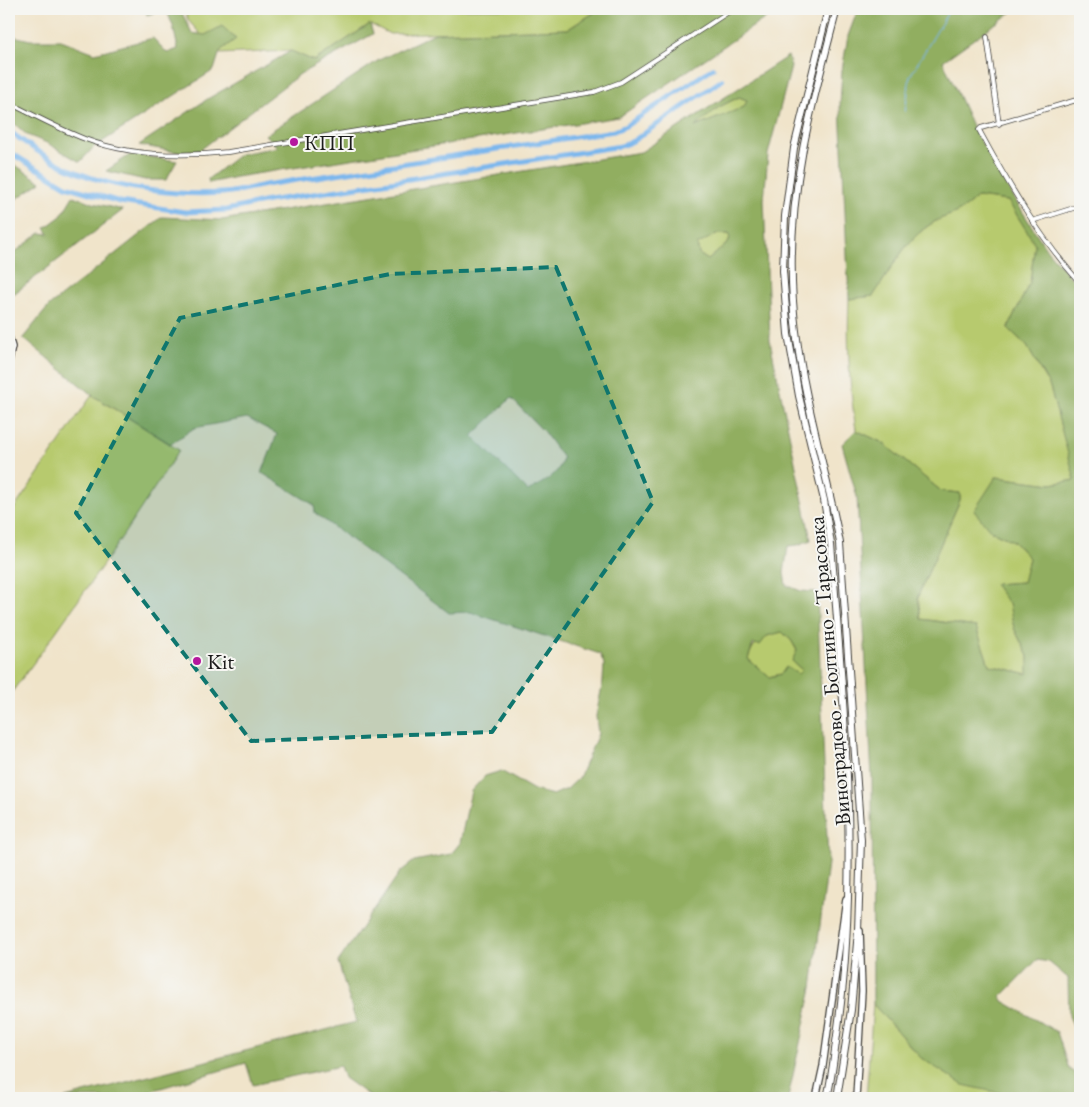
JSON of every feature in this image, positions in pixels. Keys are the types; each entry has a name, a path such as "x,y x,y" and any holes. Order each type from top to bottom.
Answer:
{"main road":[{"name":"Виноградово - Болтино - Тарасовка","path":"827,1098 841,1006 849,872 849,835 831,544 824,500 799,396 788,334 783,271 785,216 794,148 828,9"},
{"name":"Виноградово - Болтино - Тарасовка","path":"837,9 803,149 794,216 792,268 796,331 806,390 832,497 840,543 861,840 860,909 851,1010 837,1098"},
{"path":"9,337 12,347 9,362"},
{"path":"816,1098 823,1066 849,872"},
{"path":"856,1098 862,991 860,909"}],"street":[{"path":"9,103 84,139 117,149 173,155 201,154 258,147 594,92 621,82 733,9"},
{"path":"987,37 999,124"},
{"path":"1080,99 979,130 1032,221 1052,250 1080,284"},
{"path":"1032,221 1080,206"}],"highlighted area":[{"path":"556,267 653,502 492,732 251,741 76,513 180,318 390,274"}],"green space":[{"path":"145,9 166,9 147,15"},
{"path":"166,9 181,11 192,33 205,35 222,26 236,39 220,51 214,70 94,147 80,162 47,143 27,135 9,119 9,35 30,40 61,40 95,53 153,38 167,53 178,49 173,26"},
{"path":"184,9 600,9 568,29 390,34 370,24 314,61 291,51 218,54 188,20"},
{"path":"600,9 779,9 619,117 236,177 209,183 208,179 240,154 278,147 265,135 379,60 435,33 568,29"},
{"path":"858,9 1016,9 943,61 973,128 1017,203 1047,250 1080,288 1080,1043 1069,1016 1068,978 1049,962 1037,960 1001,997 1003,1001 1057,1032 1069,1069 1080,1077 1080,1098 1023,1098 963,1085 921,1058 873,1004 872,778 857,497 842,444 856,430 883,443 941,491 960,493 960,500 918,596 921,619 976,627 989,665 1028,674 1028,656 1014,628 1009,604 994,584 1023,582 1029,558 1013,541 991,531 974,511 996,477 1051,484 1075,480 1050,387 1027,346 1008,328 1030,282 1035,244 1008,201 978,197 959,211 934,222 914,237 873,296 849,299 840,105 842,70 848,36"},
{"path":"370,24 373,34 300,74 200,150 176,152 139,145 209,98 291,51 314,61"},
{"path":"788,56 791,67 768,154 764,200 770,341 811,540 798,545 788,546 784,573 786,585 801,591 817,592 828,863 812,988 788,1098 372,1098 344,1078 340,1066 253,1085 246,1063 127,1098 65,1098 356,1022 338,962 400,872 414,861 451,854 460,843 471,791 485,776 501,771 534,790 553,795 567,789 579,778 598,734 596,716 603,681 604,664 600,654 470,612 449,613 315,513 314,505 262,473 277,434 247,418 194,428 171,444 92,395 23,338 49,306 162,217 222,220 641,152","holes":["739,97 747,100 744,107 695,127 719,107","716,234 730,234 729,242 708,260 699,254 697,245","511,398 544,432 563,458 554,474 528,491 472,436","782,632 791,640 797,650 792,661 802,670 798,674 786,667 781,674 769,677 748,659 753,644 760,645 767,636"]},
{"path":"739,97 747,100 745,107 693,128 719,107"},
{"path":"131,154 177,161 166,180 145,180 106,171"},
{"path":"9,161 41,182 9,204"},
{"path":"73,196 123,210 15,293 9,294 10,256 40,233 49,234 45,228 61,216"},
{"path":"978,197 1008,201 1035,244 1030,282 1008,328 1027,346 1050,387 1076,480 1051,484 996,477 991,531 1013,541 1029,558 1024,582 994,584 1009,603 1014,628 1028,656 1029,674 989,665 976,627 921,619 918,596 960,500 960,493 941,491 883,443 856,430 850,381 848,348 849,299 873,296 914,237 934,222 959,211"},
{"path":"716,234 730,234 729,242 708,260 699,254 697,245"},
{"path":"92,395 179,450 96,574 9,696 9,516"},
{"path":"782,632 791,640 797,651 792,661 802,670 799,674 781,674 769,677 748,659 756,643 764,637"},
{"path":"873,1004 921,1058 1006,1094 1023,1098 866,1098"}],"waterway":[{"path":"905,112 910,76 950,9"},
{"path":"9,131 57,163 90,177 127,187 147,190 205,194 223,193 614,131 626,126 713,68"},
{"path":"9,152 66,186 120,202 185,212 227,210 268,201 621,146 633,141 722,80"}],"place":[{"name":"КПП","path":"294,142"},
{"name":"Kit","path":"197,661"}]}
